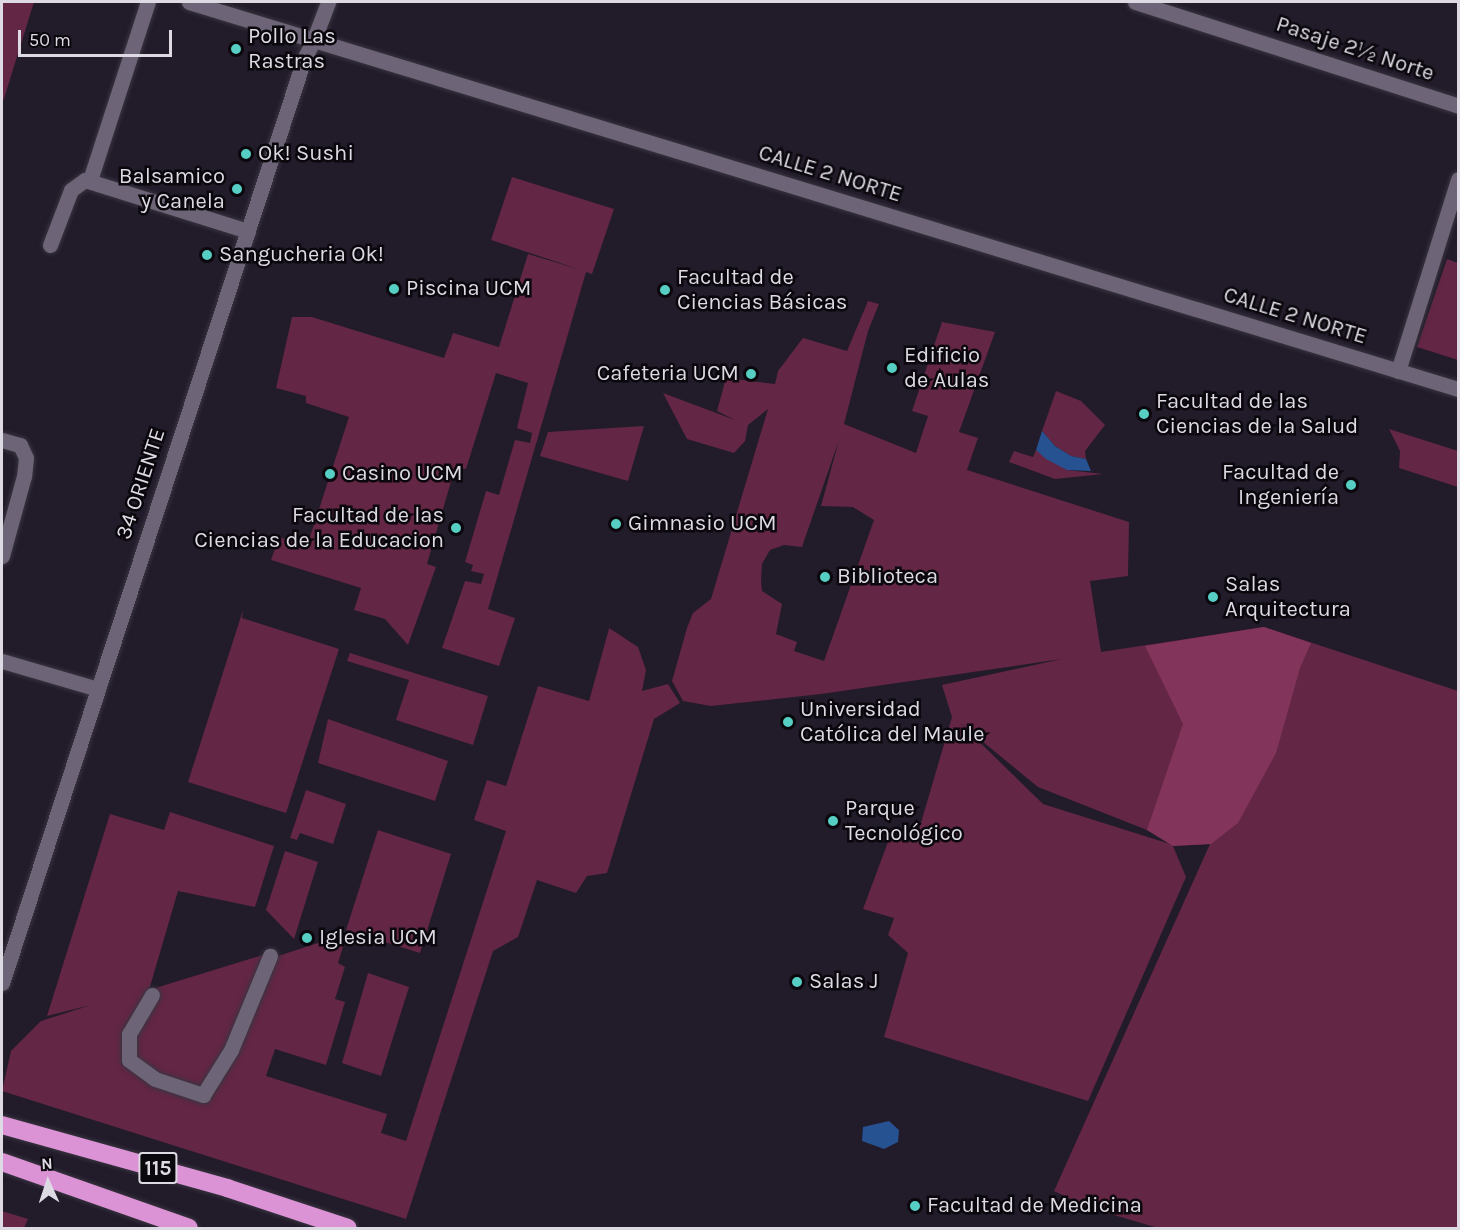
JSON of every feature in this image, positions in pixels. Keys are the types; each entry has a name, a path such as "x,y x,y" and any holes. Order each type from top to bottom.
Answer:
{"highway":[{"name":"115","path":"2,1125 348,1228"},
{"name":"115","path":"2,1162 189,1228"},
{"path":"295,1228 312,1216"}],"street":[{"path":"90,180 148,2"},
{"name":"CALLE 2 NORTE","path":"189,2 1458,389"},
{"name":"34 ORIENTE","path":"2,983 304,60 328,2"},
{"name":"Pasaje 2½ Norte","path":"1135,2 1458,106"},
{"path":"1398,371 1458,179"},
{"path":"50,245 71,190 80,182 90,180 248,231"},
{"path":"2,440 20,445 26,458 24,476 2,556"},
{"path":"2,661 98,689"},
{"path":"152,995 129,1034 129,1060 155,1079 203,1095 231,1050 270,956"}],"shaded area":[{"path":"2,2 34,2 2,105"},
{"path":"512,177 614,209 592,274 586,272 488,609 515,618 499,666 442,648 465,581 481,584 484,574 471,571 473,565 465,562 486,491 499,495 515,440 530,443 532,433 517,428 528,383 496,373 466,469 455,468 427,564 436,567 408,645 385,619 354,610 361,588 271,560 279,537 307,546 349,417 306,403 306,396 276,388 292,317 312,317 444,358 453,333 499,347 528,254 581,270 491,240"},
{"path":"1447,259 1458,263 1458,360 1417,347"},
{"path":"868,301 879,304 868,331 844,424 916,453 928,416 912,411 942,322 995,332 959,432 978,438 967,470 1129,522 1128,576 1090,581 1101,652 1264,627 1458,691 1458,1228 1158,1228 1087,1207 1054,1191 1210,844 1173,846 1186,877 1088,1101 884,1037 908,953 888,935 894,918 863,909 891,834 913,843 918,833 952,717 942,685 1062,659 821,694 711,706 683,701 672,681 687,628 693,613 711,599 768,409 748,425 745,441 734,453 687,439 663,393 735,420 717,411 726,378 775,384 778,371 803,338 847,351","holes":["839,440 821,506 853,507 874,520 824,661 794,651 797,642 776,634 782,604 762,591 762,564 770,550 784,545 802,547","960,723 1038,787 1147,830 1170,844 1043,804"]},
{"path":"1056,391 1081,401 1105,425 1085,451 1086,459 1071,456 1055,446 1042,431"},
{"path":"644,426 628,481 540,456 548,432"},
{"path":"1389,429 1458,451 1458,487 1399,468 1400,451"},
{"path":"1036,450 1067,470 1103,474 1055,479 1009,462 1014,451 1033,457"},
{"path":"243,610 242,618 339,649 286,813 188,782"},
{"path":"1264,627 1311,643 1300,668 1276,753 1238,823 1211,844 1173,846 1147,830 1183,724 1145,646"},
{"path":"609,628 638,647 646,670 642,691 668,684 680,703 654,719 607,873 587,876 576,893 537,880 518,937 493,951 406,1219 2,1091 11,1051 41,1021 91,1005 47,1016 110,814 164,830 170,812 274,846 255,907 178,891 149,990 269,953 272,958 321,942 335,949 339,937 353,942 352,946 344,944 338,963 345,967 335,999 345,1002 326,1065 275,1049 266,1076 387,1114 381,1133 406,1141 506,831 474,820 487,780 506,786 538,686 589,701"},
{"path":"350,653 488,696 473,745 396,720 409,680 347,661"},
{"path":"328,719 448,761 435,801 318,763"},
{"path":"306,790 346,804 333,844 300,833 297,840 290,838"},
{"path":"378,830 451,854 420,953 346,930"},
{"path":"285,851 318,862 294,939 266,910"},
{"path":"368,973 409,987 381,1076 342,1063"},
{"path":"2,1211 28,1219 24,1228 2,1228"}],"water":[{"path":"1042,431 1055,446 1071,456 1086,459 1091,471 1067,470 1046,459 1036,450"},
{"path":"889,1121 899,1130 898,1142 884,1149 862,1141 863,1127"}],"place":[{"name":"Pollo Las Rastras","path":"236,49"},
{"name":"Ok! Sushi","path":"246,154"},
{"name":"Balsamico y Canela","path":"237,189"},
{"name":"Sangucheria Ok!","path":"207,255"},
{"name":"Piscina UCM","path":"394,289"},
{"name":"Facultad de Ciencias Básicas","path":"665,290"},
{"name":"Edificio de Aulas","path":"892,368"},
{"name":"Cafeteria UCM","path":"751,374"},
{"name":"Facultad de las Ciencias de la Salud","path":"1144,414"},
{"name":"Casino UCM","path":"330,474"},
{"name":"Facultad de Ingeniería","path":"1351,485"},
{"name":"Gimnasio UCM","path":"616,524"},
{"name":"Facultad de las Ciencias de la Educacion","path":"456,528"},
{"name":"Biblioteca","path":"825,577"},
{"name":"Salas Arquitectura","path":"1213,597"},
{"name":"Universidad Católica del Maule","path":"788,722"},
{"name":"Parque Tecnológico","path":"833,821"},
{"name":"Iglesia UCM","path":"307,938"},
{"name":"Salas J","path":"797,982"},
{"name":"Facultad de Medicina","path":"915,1206"}]}
